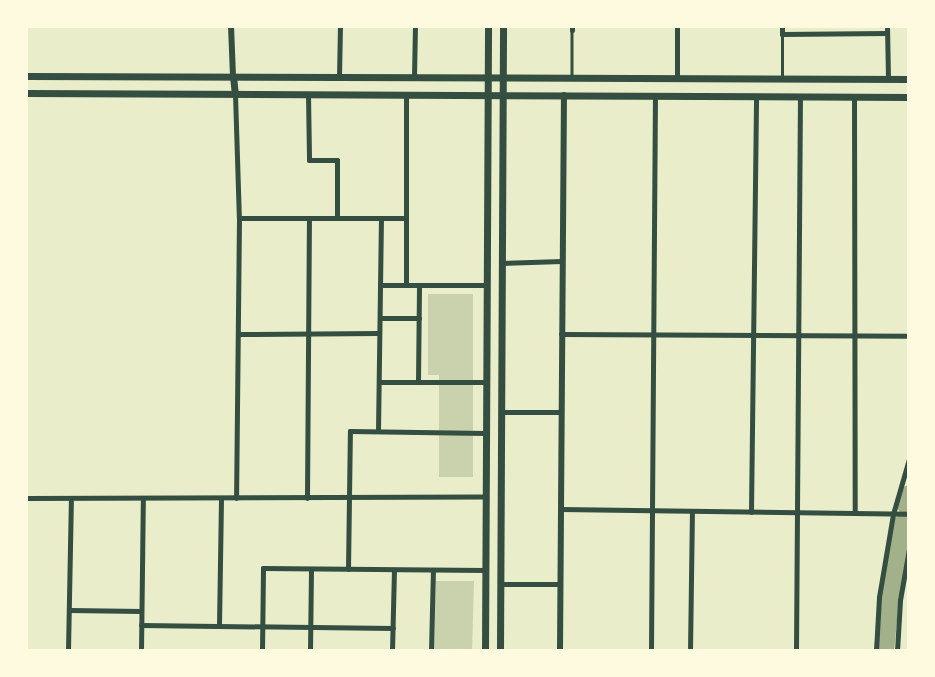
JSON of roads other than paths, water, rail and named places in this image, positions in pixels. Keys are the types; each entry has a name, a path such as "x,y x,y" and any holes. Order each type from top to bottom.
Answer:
{"main road":[{"path":"485,651 488,26"},
{"path":"500,651 503,26"},
{"path":"26,76 909,79"},
{"path":"233,76 235,94"},
{"path":"26,93 909,97"}],"street":[{"path":"231,26 233,76"},
{"path":"339,77 340,26"},
{"path":"414,77 415,26"},
{"path":"676,26 676,78"},
{"path":"782,26 782,34 887,33"},
{"path":"887,26 888,79"},
{"path":"235,94 239,218 236,498"},
{"path":"308,94 309,160 337,160 337,218"},
{"path":"406,94 406,285"},
{"path":"560,651 564,95"},
{"path":"651,651 655,96"},
{"path":"751,512 756,96"},
{"path":"796,651 800,96"},
{"path":"854,96 855,513"},
{"path":"239,218 406,218"},
{"path":"307,498 309,218"},
{"path":"378,431 381,218"},
{"path":"501,262 562,261"},
{"path":"380,285 486,285"},
{"path":"418,382 419,285"},
{"path":"380,318 419,318"},
{"path":"238,334 379,333"},
{"path":"561,334 909,336"},
{"path":"379,382 486,382"},
{"path":"501,412 561,412"},
{"path":"348,569 350,431 486,433"},
{"path":"876,651 879,597 893,514 909,459"},
{"path":"26,498 486,496"},
{"path":"68,651 71,498"},
{"path":"141,651 143,498"},
{"path":"219,626 221,498"},
{"path":"560,509 909,514"},
{"path":"690,651 692,511"},
{"path":"897,651 900,600 909,549"},
{"path":"262,651 263,568 486,570"},
{"path":"310,651 311,569"},
{"path":"392,651 394,570"},
{"path":"431,651 433,570"},
{"path":"500,584 560,584"},
{"path":"69,610 142,611"},
{"path":"141,625 393,628"}],"lane":[{"path":"572,28 572,78"},
{"path":"782,34 782,78"}],"waterway":[{"path":"906,504 909,495"},
{"path":"884,651 889,600 903,524"}]}
